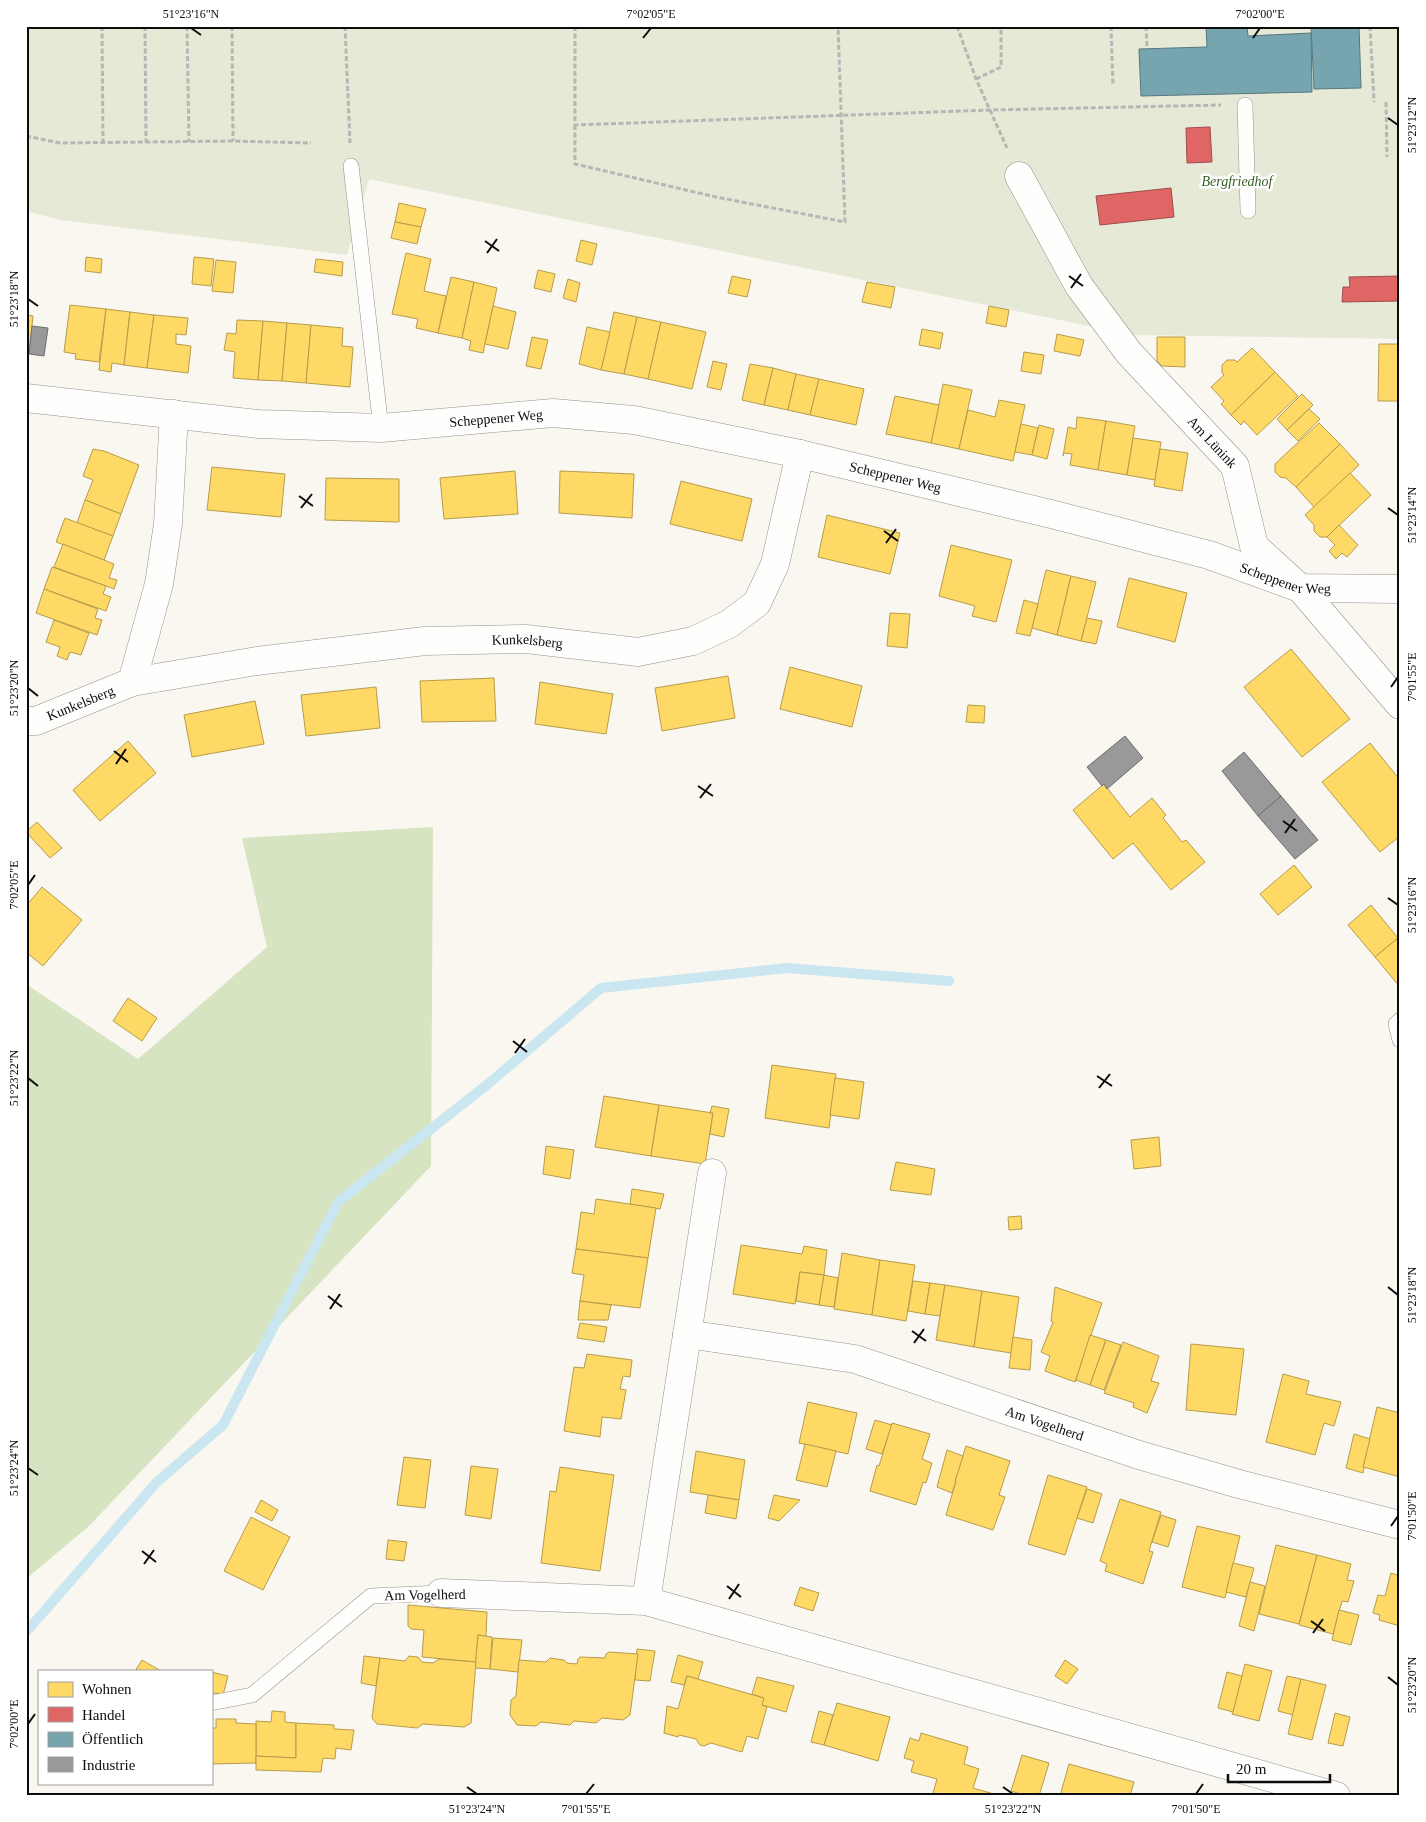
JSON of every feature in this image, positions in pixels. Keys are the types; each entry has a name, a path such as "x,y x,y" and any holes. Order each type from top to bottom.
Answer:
{"street":[{"name":"Am Lünink","path":"1019,176 1079,286 1129,353 1235,466 1254,546 1300,588 1400,705"},
{"name":"Scheppener Weg","path":"26,398 258,424 381,428 553,413 634,420 800,454 1210,554 1300,588 1400,589"},
{"path":"132,682 159,584 168,524 174,414"},
{"name":"Kunkelsberg","path":"26,721 36,720 132,682 257,661 424,641 526,639 638,652 693,641 729,624 757,603 775,564 800,454"},
{"path":"646,1601 712,1173"},
{"name":"Am Vogelherd","path":"687,1334 855,1358 1140,1455 1239,1484 1400,1525"},
{"name":"Am Vogelherd","path":"441,1593 646,1601 1336,1796"}],"lane":[{"path":"1246,105 1248,211"},
{"path":"351,166 381,428"},
{"path":"1400,1020 1396,1024 1400,1040"},
{"name":"Am Vogelherd","path":"212,1703 252,1695 371,1596 441,1593"}],"path":[{"path":"102,26 103,143"},
{"path":"145,26 146,142"},
{"path":"187,26 189,142"},
{"path":"232,26 233,141"},
{"path":"345,26 351,166"},
{"path":"575,26 575,164 716,197 845,222 838,26"},
{"path":"957,26 976,79 1019,176"},
{"path":"976,79 1001,67 1001,26"},
{"path":"1111,26 1113,86"},
{"path":"1146,26 1147,47"},
{"path":"1370,26 1374,102"},
{"path":"1386,102 1387,157"},
{"path":"575,125 990,110 1246,105"},
{"path":"26,136 60,143 311,142"}],"green space":[{"name":"Bergfriedhof","path":"26,26 1400,26 1400,339 1133,335 369,179 347,255 61,220 26,211"},
{"path":"433,827 431,1166 89,1526 26,1579 26,984 138,1059 267,947 242,838"}],"building: Wohnen":[{"path":"399,203 426,209 421,227 395,222"},
{"path":"395,222 421,227 417,244 391,238"},
{"path":"581,240 597,244 592,265 576,261"},
{"path":"406,253 431,259 424,291 446,296 438,333 416,328 418,319 392,314"},
{"path":"86,257 102,259 101,273 85,271"},
{"path":"194,257 214,259 211,286 192,284"},
{"path":"316,259 343,262 342,276 314,272"},
{"path":"216,260 236,262 233,293 212,291"},
{"path":"538,270 555,274 551,292 534,288"},
{"path":"732,276 751,280 747,297 728,293"},
{"path":"451,277 474,282 462,338 438,333"},
{"path":"568,279 580,283 576,302 563,298"},
{"path":"474,282 497,288 483,353 469,350 471,341 462,338"},
{"path":"867,282 895,287 891,308 862,302"},
{"path":"26,295 28,295 27,315 33,316 29,354 26,354"},
{"path":"70,305 106,309 99,362 75,359 76,354 64,352"},
{"path":"493,306 516,312 508,349 485,344"},
{"path":"989,306 1009,310 1006,327 986,323"},
{"path":"106,309 130,312 124,365 112,363 111,372 99,370"},
{"path":"130,312 154,315 147,368 124,365"},
{"path":"614,312 637,317 624,374 601,370"},
{"path":"154,315 188,318 186,335 176,334 176,344 191,346 188,373 147,368"},
{"path":"637,317 661,322 648,379 624,374"},
{"path":"237,320 263,321 258,380 233,378 235,352 224,350 227,333 236,334"},
{"path":"263,321 287,323 282,381 258,380"},
{"path":"661,322 706,332 692,389 648,379"},
{"path":"287,323 311,325 306,383 282,381"},
{"path":"311,325 343,328 342,346 353,347 350,387 306,383"},
{"path":"587,327 610,332 601,370 579,364"},
{"path":"922,329 943,333 940,349 919,345"},
{"path":"1057,334 1084,340 1080,356 1054,351"},
{"path":"532,337 548,340 541,369 526,366"},
{"path":"1157,337 1185,337 1185,367 1162,366 1157,361"},
{"path":"1379,344 1400,344 1400,401 1378,401"},
{"path":"1252,348 1275,372 1231,415 1221,404 1224,401 1211,387 1224,375 1222,373 1222,365 1227,360 1235,360 1237,362"},
{"path":"1024,352 1044,355 1041,374 1021,371"},
{"path":"713,361 727,364 721,390 707,387"},
{"path":"750,364 773,368 764,405 742,400"},
{"path":"773,368 796,374 788,410 764,405"},
{"path":"1275,372 1298,396 1257,435 1244,421 1241,425 1231,415"},
{"path":"796,374 819,379 810,415 788,410"},
{"path":"819,379 864,389 856,425 810,415"},
{"path":"943,384 972,390 959,449 931,443"},
{"path":"1302,394 1313,405 1287,430 1277,419"},
{"path":"895,396 939,405 931,443 886,434"},
{"path":"999,400 1025,405 1013,461 959,449 968,410 995,417"},
{"path":"1309,409 1320,419 1298,441 1287,430"},
{"path":"1077,417 1106,421 1098,470 1070,465 1072,454 1064,453 1063,456 1068,427 1076,429"},
{"path":"1106,421 1135,426 1127,475 1098,470"},
{"path":"1319,423 1340,444 1296,487 1286,478 1280,477 1275,472 1275,464"},
{"path":"1021,424 1038,428 1032,455 1015,452"},
{"path":"1039,425 1054,429 1047,459 1032,455"},
{"path":"1133,438 1161,442 1155,480 1127,475"},
{"path":"1340,444 1359,465 1314,507 1296,487"},
{"path":"93,449 104,451 139,465 121,514 85,500 93,480 83,476"},
{"path":"1160,449 1188,453 1182,491 1154,486"},
{"path":"212,467 285,474 281,517 207,510"},
{"path":"515,471 518,514 444,519 440,478"},
{"path":"560,471 634,474 632,518 559,513"},
{"path":"1350,473 1371,495 1327,537 1320,537 1314,531 1314,525 1305,515"},
{"path":"326,478 399,479 399,522 325,520"},
{"path":"681,481 752,499 742,541 670,524"},
{"path":"85,500 121,514 113,536 77,523"},
{"path":"827,515 900,533 890,574 818,557"},
{"path":"65,518 113,536 104,560 56,542"},
{"path":"1339,525 1358,545 1347,557 1342,553 1336,559 1329,551 1335,545 1327,537"},
{"path":"63,544 114,564 109,578 117,580 114,589 54,567"},
{"path":"951,545 1012,560 996,622 972,616 975,606 939,596"},
{"path":"52,567 106,586 103,594 111,597 106,611 44,589"},
{"path":"1046,570 1071,576 1057,635 1032,628"},
{"path":"1071,576 1096,582 1081,641 1057,635"},
{"path":"1129,578 1187,593 1175,642 1117,627"},
{"path":"44,589 98,609 95,618 102,620 97,635 36,613"},
{"path":"1024,600 1038,604 1030,636 1016,633"},
{"path":"890,613 910,614 907,648 887,646"},
{"path":"1087,618 1102,621 1096,644 1081,641"},
{"path":"54,620 89,633 81,655 70,652 67,660 57,656 60,647 46,642"},
{"path":"1291,649 1350,719 1302,757 1244,687"},
{"path":"790,667 862,686 852,727 780,709"},
{"path":"728,676 735,718 662,731 655,688"},
{"path":"494,678 496,721 422,722 420,681"},
{"path":"540,682 613,694 606,734 535,724"},
{"path":"376,687 380,728 306,736 301,695"},
{"path":"255,701 264,744 192,757 184,715"},
{"path":"968,705 985,706 984,723 966,722"},
{"path":"128,741 156,773 100,821 73,790"},
{"path":"1370,743 1400,780 1400,836 1380,852 1322,782"},
{"path":"1104,784 1130,817 1152,798 1166,815 1163,818 1182,842 1186,840 1205,862 1171,890 1133,843 1113,859 1073,810"},
{"path":"37,822 62,848 50,858 26,832"},
{"path":"1294,865 1312,887 1278,915 1260,894"},
{"path":"42,887 82,920 43,966 26,952 26,906"},
{"path":"1371,905 1398,938 1375,957 1348,925"},
{"path":"1398,938 1400,941 1400,987 1375,957"},
{"path":"128,998 157,1018 142,1041 113,1021"},
{"path":"772,1065 836,1074 829,1128 765,1118"},
{"path":"835,1078 864,1082 859,1119 830,1115"},
{"path":"604,1096 659,1105 651,1156 595,1147"},
{"path":"659,1105 713,1113 705,1164 651,1156"},
{"path":"712,1106 729,1109 724,1137 710,1134"},
{"path":"1159,1137 1161,1166 1134,1169 1131,1140"},
{"path":"546,1146 574,1150 570,1179 543,1174"},
{"path":"896,1162 935,1169 931,1195 890,1190"},
{"path":"632,1189 664,1194 660,1209 630,1204"},
{"path":"596,1199 656,1208 648,1258 576,1249 581,1212 594,1214"},
{"path":"1021,1216 1022,1229 1009,1230 1008,1217"},
{"path":"741,1245 802,1254 804,1246 827,1250 824,1275 800,1272 795,1304 733,1294"},
{"path":"576,1249 648,1258 640,1308 580,1301 584,1275 572,1273"},
{"path":"842,1253 880,1260 872,1315 834,1309"},
{"path":"880,1260 915,1265 906,1321 872,1315"},
{"path":"800,1272 824,1275 819,1305 796,1301"},
{"path":"824,1275 838,1278 834,1307 819,1305"},
{"path":"913,1281 930,1283 925,1314 908,1311"},
{"path":"930,1283 945,1285 940,1316 925,1314"},
{"path":"945,1285 982,1291 974,1347 936,1340"},
{"path":"1055,1287 1102,1303 1075,1382 1045,1371 1050,1356 1041,1352 1053,1322 1051,1321"},
{"path":"982,1291 1019,1297 1011,1353 974,1347"},
{"path":"580,1301 611,1305 608,1320 578,1320"},
{"path":"580,1323 607,1327 604,1342 577,1338"},
{"path":"1090,1335 1106,1340 1090,1385 1076,1380"},
{"path":"1013,1337 1032,1340 1030,1370 1009,1368"},
{"path":"1106,1340 1121,1345 1104,1390 1090,1385"},
{"path":"1123,1342 1159,1356 1151,1381 1159,1383 1147,1413 1133,1407 1134,1403 1104,1393"},
{"path":"1191,1344 1244,1349 1236,1415 1186,1410"},
{"path":"587,1354 632,1360 630,1377 623,1376 620,1389 626,1390 621,1419 602,1417 600,1437 564,1431 574,1367 584,1368"},
{"path":"1283,1374 1309,1381 1306,1394 1341,1402 1334,1426 1324,1423 1315,1455 1266,1442"},
{"path":"808,1402 857,1413 848,1454 799,1443"},
{"path":"1377,1407 1400,1413 1400,1477 1363,1467"},
{"path":"875,1420 892,1425 882,1454 866,1449"},
{"path":"892,1423 930,1434 922,1459 932,1463 926,1483 923,1482 916,1505 870,1491"},
{"path":"1354,1434 1370,1439 1363,1473 1346,1468"},
{"path":"805,1444 836,1451 827,1487 796,1480"},
{"path":"966,1446 1010,1461 999,1495 1005,1497 993,1530 946,1515"},
{"path":"947,1450 963,1456 952,1493 937,1487"},
{"path":"696,1451 745,1460 739,1500 690,1492"},
{"path":"404,1457 431,1460 425,1508 397,1505"},
{"path":"471,1466 498,1469 491,1519 465,1515"},
{"path":"560,1467 614,1475 600,1571 541,1563 550,1491 556,1492"},
{"path":"1048,1475 1087,1487 1065,1555 1028,1544"},
{"path":"1087,1489 1102,1494 1093,1523 1077,1518"},
{"path":"708,1495 739,1500 736,1519 705,1513"},
{"path":"774,1495 800,1500 779,1521 768,1518"},
{"path":"1120,1499 1161,1512 1149,1551 1153,1552 1143,1584 1105,1571 1107,1564 1100,1561"},
{"path":"261,1500 278,1510 272,1521 255,1512"},
{"path":"1161,1515 1176,1520 1168,1547 1152,1542"},
{"path":"251,1517 290,1537 263,1590 224,1571"},
{"path":"1197,1526 1240,1536 1225,1598 1182,1587"},
{"path":"388,1540 407,1542 404,1561 386,1559"},
{"path":"1276,1545 1317,1555 1299,1624 1259,1614"},
{"path":"1317,1555 1351,1564 1347,1580 1354,1581 1348,1602 1342,1601 1333,1634 1299,1625"},
{"path":"1233,1563 1254,1568 1246,1597 1226,1592"},
{"path":"1391,1573 1400,1576 1400,1626 1379,1620 1380,1615 1373,1613 1378,1595 1385,1596"},
{"path":"1250,1582 1265,1586 1254,1631 1239,1626"},
{"path":"800,1587 819,1593 813,1611 794,1605"},
{"path":"408,1605 487,1612 486,1636 478,1635 476,1662 422,1657 424,1630 411,1629 408,1626"},
{"path":"1339,1610 1359,1615 1351,1645 1332,1640"},
{"path":"478,1635 492,1637 490,1669 475,1668"},
{"path":"493,1638 522,1640 518,1672 490,1669"},
{"path":"637,1649 655,1651 650,1681 635,1680"},
{"path":"609,1652 638,1654 630,1715 623,1720 602,1718 596,1723 574,1721 570,1725 541,1722 536,1726 517,1725 510,1715 511,1700 516,1696 519,1660 546,1662 550,1658 577,1664 580,1657 605,1658"},
{"path":"678,1655 703,1662 698,1679 687,1676 684,1685 671,1682"},
{"path":"364,1656 380,1658 376,1686 361,1683"},
{"path":"409,1656 418,1657 422,1662 433,1663 439,1659 476,1662 471,1723 464,1727 423,1724 417,1728 377,1724 372,1718 380,1658 405,1661"},
{"path":"142,1660 159,1670 136,1670"},
{"path":"1065,1660 1078,1669 1067,1684 1055,1676"},
{"path":"1245,1664 1272,1671 1259,1721 1232,1714"},
{"path":"212,1672 228,1676 223,1695 212,1692"},
{"path":"1227,1672 1242,1676 1233,1712 1218,1708"},
{"path":"687,1676 764,1698 762,1705 767,1707 758,1739 747,1736 742,1752 711,1743 704,1746 700,1745 696,1739 664,1733 667,1706 678,1709"},
{"path":"1287,1676 1301,1679 1293,1715 1278,1711"},
{"path":"757,1677 794,1686 786,1712 762,1705 764,1698 752,1694"},
{"path":"1301,1679 1326,1685 1312,1740 1288,1734"},
{"path":"837,1703 890,1717 878,1761 824,1745"},
{"path":"272,1711 285,1712 285,1722 296,1723 296,1758 256,1756 256,1721 271,1722"},
{"path":"819,1711 833,1715 824,1745 811,1742"},
{"path":"1335,1713 1350,1717 1343,1746 1328,1743"},
{"path":"216,1719 236,1719 236,1723 256,1724 256,1763 212,1764 212,1728 216,1728"},
{"path":"296,1723 334,1725 334,1729 354,1730 351,1750 336,1748 335,1759 323,1758 321,1772 256,1770 256,1756 296,1758"},
{"path":"921,1733 968,1747 964,1764 979,1769 973,1788 994,1794 994,1796 932,1796 937,1779 911,1772 914,1761 904,1758 910,1738 919,1741"},
{"path":"1022,1755 1049,1763 1039,1796 1027,1796 1011,1791"},
{"path":"1069,1764 1134,1782 1130,1796 1060,1796"}],"building: Handel":[{"path":"1210,127 1212,162 1187,163 1186,128"},
{"path":"1171,188 1174,217 1100,225 1096,196"},
{"path":"1400,276 1400,301 1342,302 1343,287 1350,287 1349,277"}],"building: Öffentlich":[{"path":"1206,26 1247,26 1248,36 1311,33 1312,92 1141,96 1139,49 1207,47"},
{"path":"1311,26 1359,26 1361,88 1314,89"}],"building: Industrie":[{"path":"32,326 48,328 44,356 29,354"},
{"path":"1125,736 1143,758 1107,789 1104,784 1102,786 1087,767"},
{"path":"1244,752 1281,796 1258,816 1222,771"},
{"path":"1281,796 1318,840 1295,859 1258,816"}],"waterway":[{"path":"26,1632 157,1482 223,1425 338,1202 488,1084 601,988 787,968 949,981"}]}
